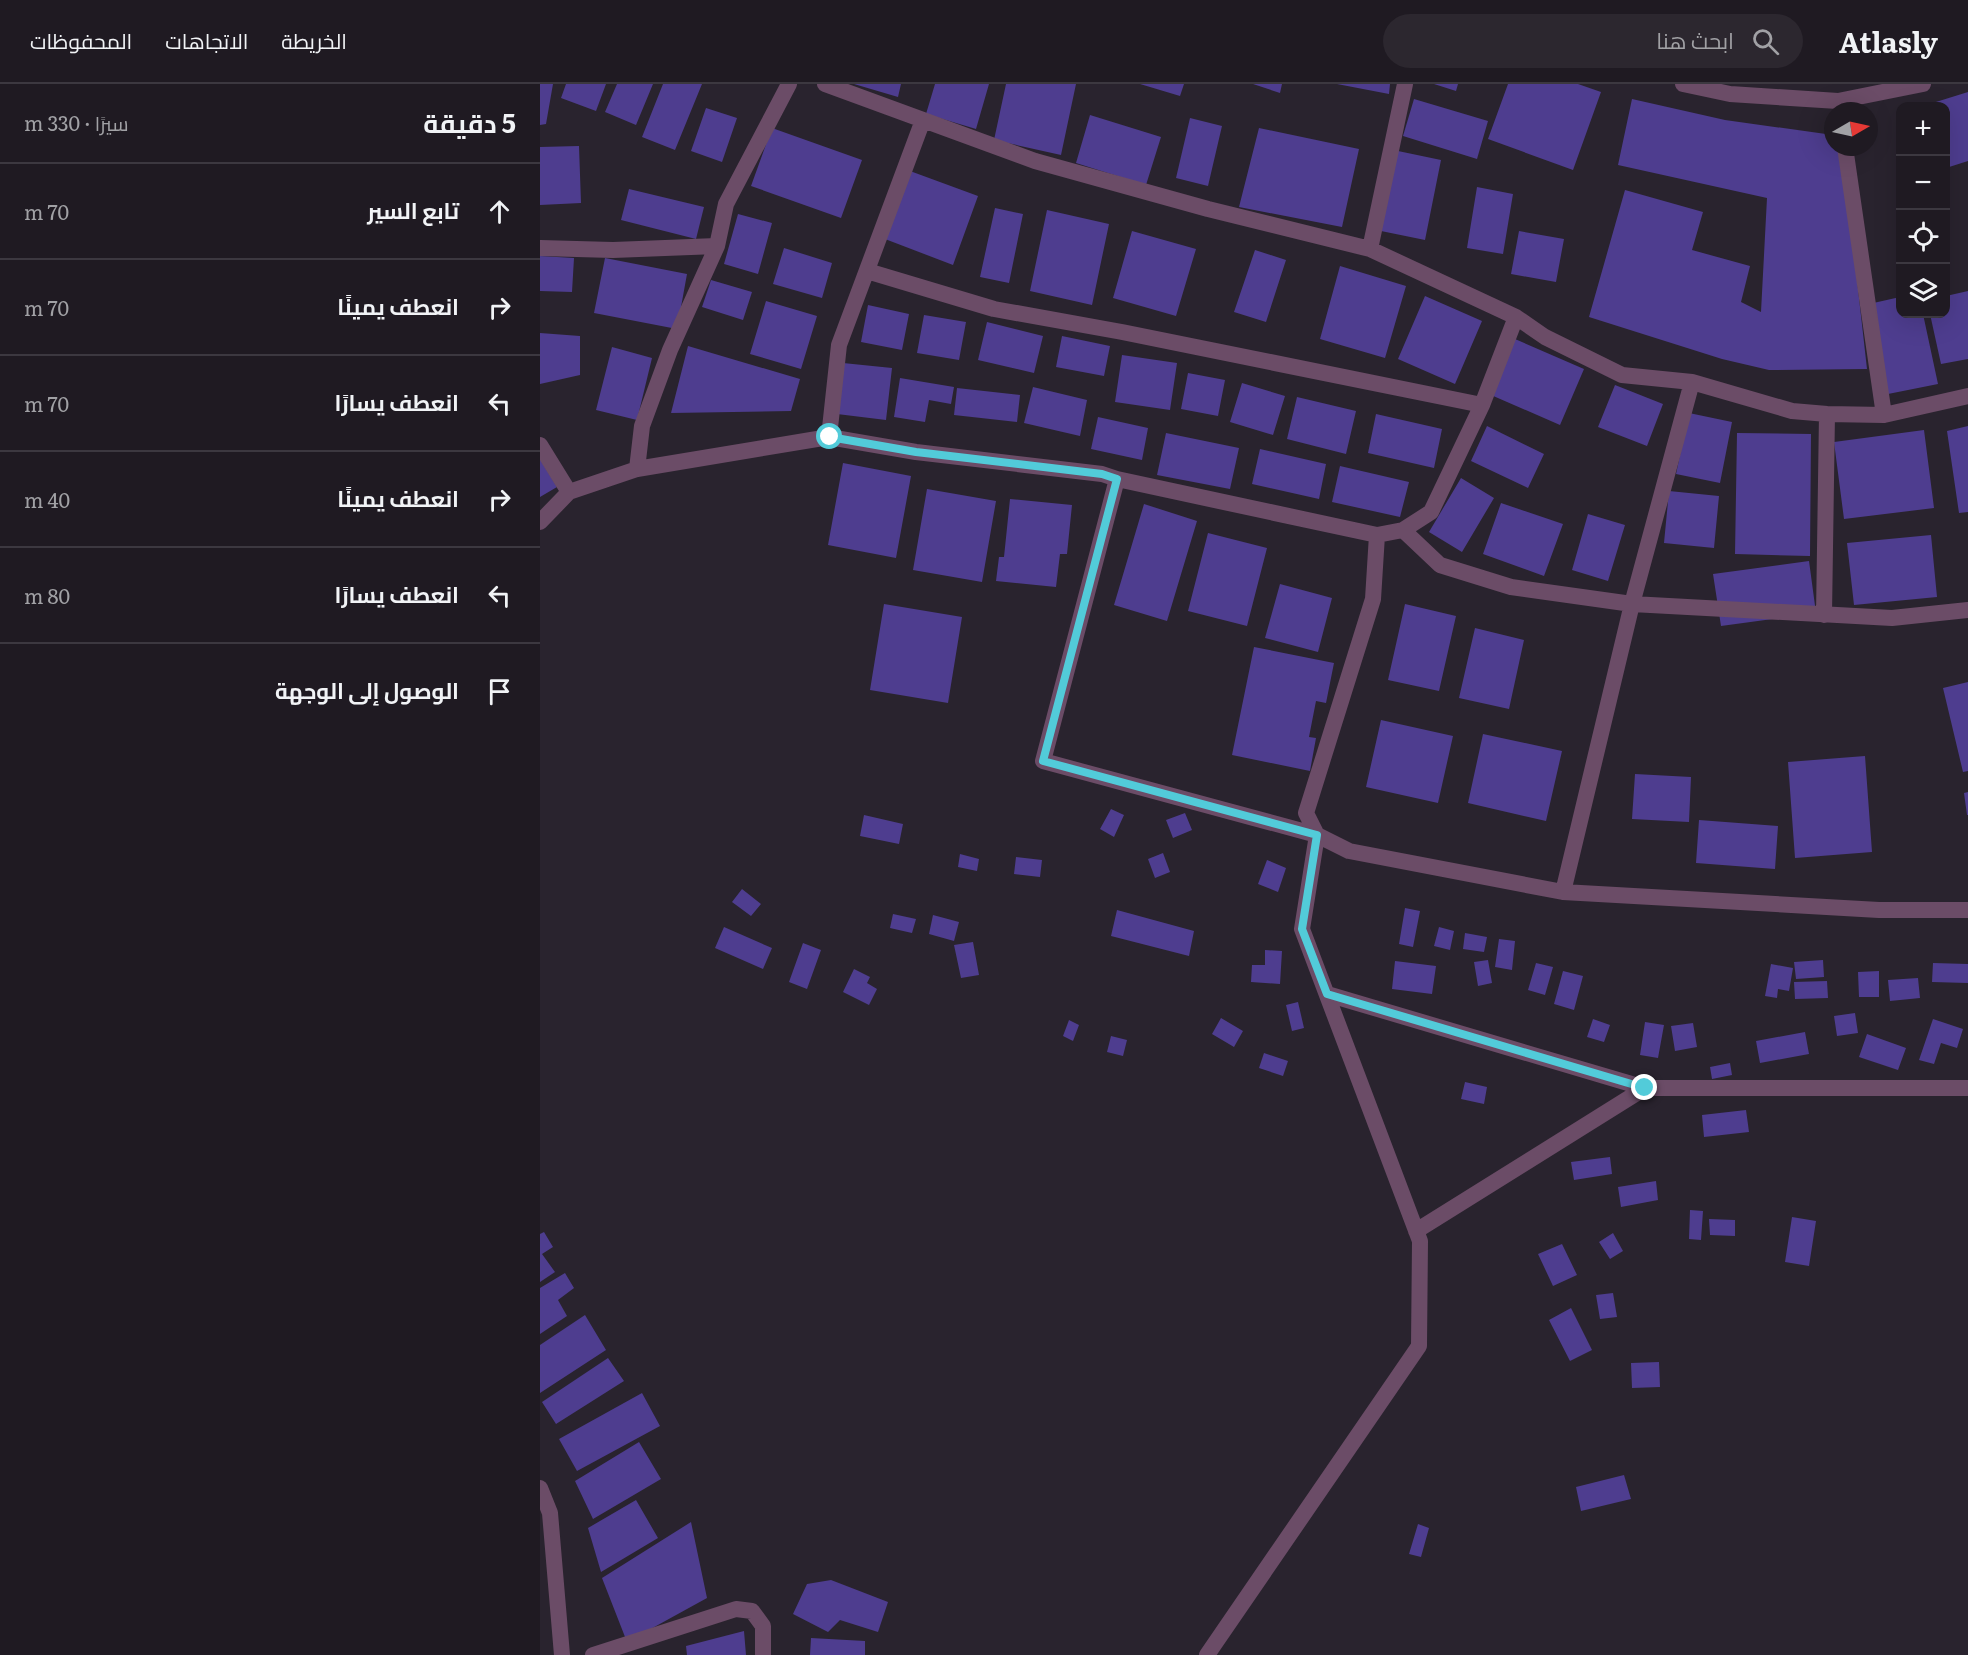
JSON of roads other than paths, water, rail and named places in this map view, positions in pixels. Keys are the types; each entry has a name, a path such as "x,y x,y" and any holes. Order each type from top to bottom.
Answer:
{"street":[{"path":"637,469 642,426 670,350 717,246 726,204 789,84"},
{"path":"825,84 1035,162 1208,209 1370,249 1516,317 1545,337 1622,375 1692,382 1792,411 1827,414 1884,416 1968,396"},
{"path":"1370,249 1405,84"},
{"path":"1683,84 1730,94 1824,104"},
{"path":"1854,102 1923,84"},
{"path":"830,437 839,345 923,120"},
{"path":"1846,156 1884,416"},
{"path":"540,248 614,250 717,246"},
{"path":"867,271 994,309 1482,405"},
{"path":"540,522 569,492 637,469 830,437 916,452 1102,474 1377,535 1403,530 1431,512 1482,405 1516,317"},
{"path":"1563,891 1632,604 1692,382"},
{"path":"1824,615 1827,414"},
{"path":"540,445 569,492"},
{"path":"1117,479 1043,761 1317,835 1349,851 1563,891 1880,910 1968,910"},
{"path":"1403,530 1440,565 1511,587 1632,604 1824,615 1892,618 1968,610"},
{"path":"1207,1655 1419,1346 1420,1241 1302,929 1317,835 1306,813 1372,599 1377,535"},
{"path":"1327,994 1645,1088 1968,1088"},
{"path":"1416,1231 1645,1088"},
{"path":"540,1488 550,1513 562,1655"},
{"path":"593,1655 736,1609 752,1611 763,1626 763,1655"}]}
